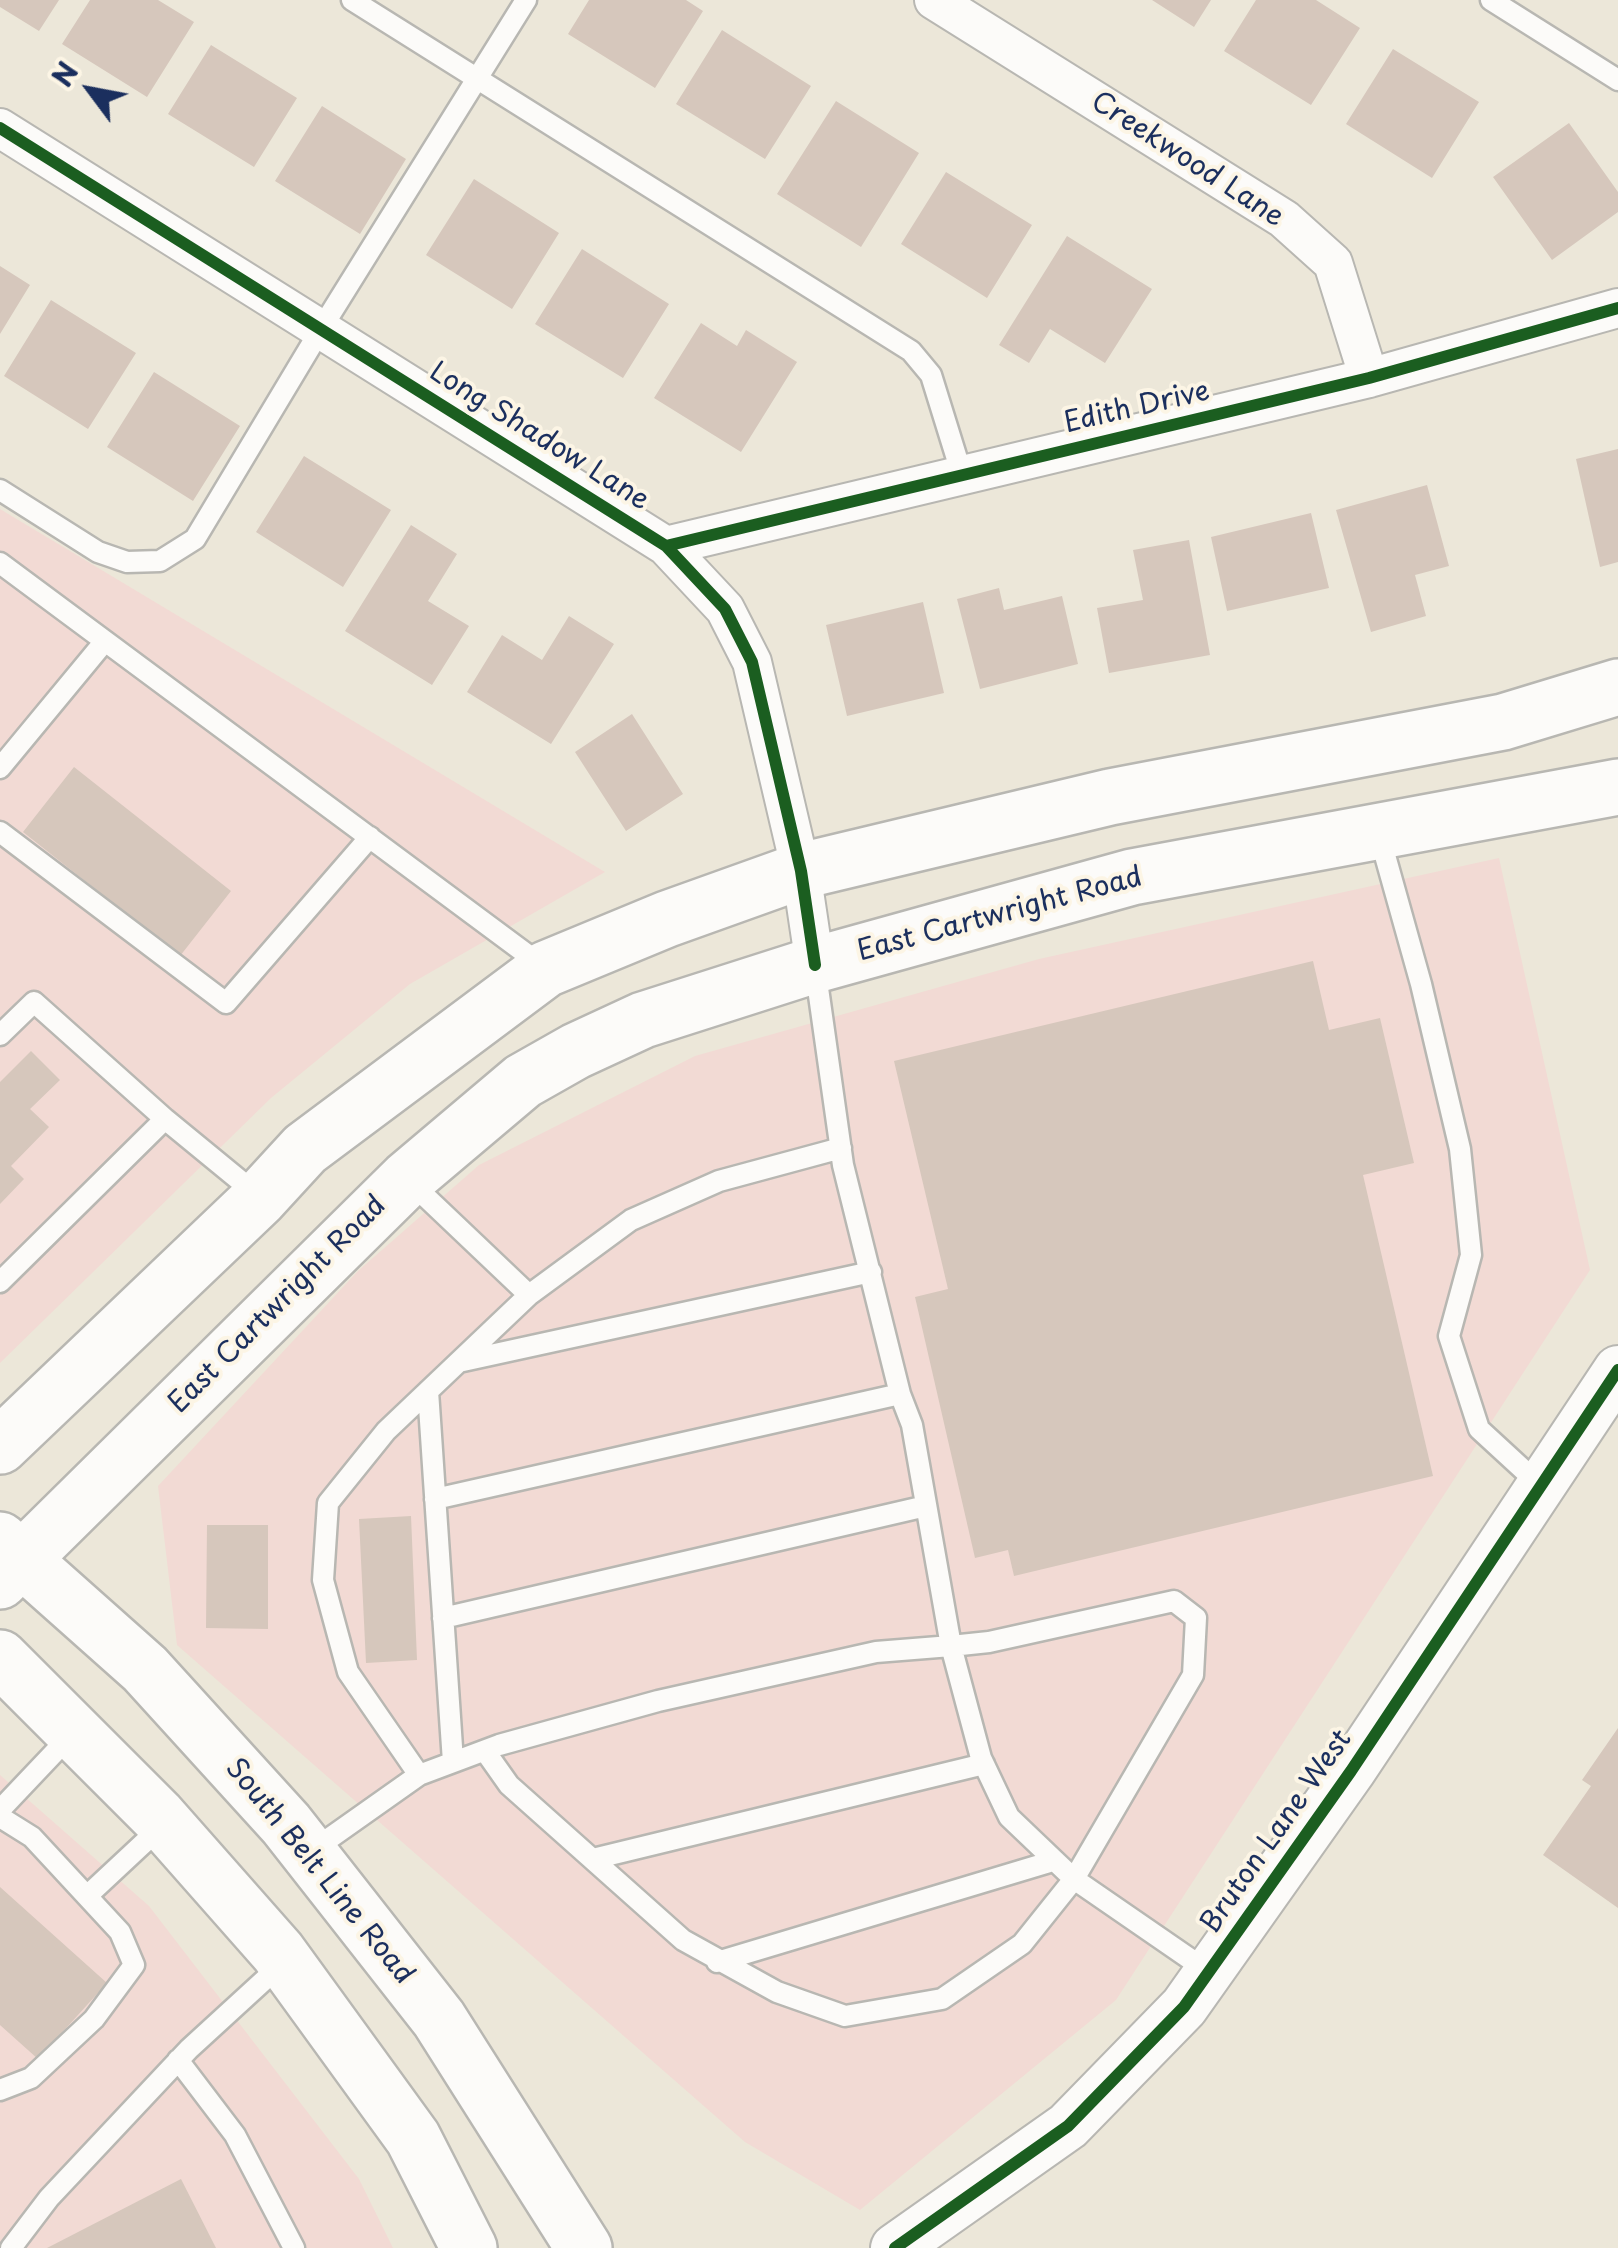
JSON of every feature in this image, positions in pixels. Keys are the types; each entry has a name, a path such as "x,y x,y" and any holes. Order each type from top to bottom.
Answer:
{"main road":[{"path":"0,1446 260,1198 306,1149 546,969 667,919 802,871 1110,797 1503,722 1618,687"},
{"name":"East Cartwright Road","path":"7,1560 406,1179 523,1081 576,1052 643,1020 815,965 1132,878 1618,786"},
{"name":"South Belt Line Road","path":"7,1560 144,1669 309,1853 439,2019 584,2248"},
{"path":"0,1658 164,1823 285,1961 413,2138 469,2248"}],"street":[{"name":"Creekwood Lane","path":"934,0 1284,219 1333,264 1369,378"},
{"name":"Long Shadow Lane","path":"0,128 666,546 725,609 752,662 802,871 815,965"},
{"name":"Edith Drive","path":"666,546 1369,378 1618,308"},
{"name":"Bruton Lane West","path":"895,2248 1068,2126 1184,2007 1351,1772 1618,1370"}],"lane":[{"path":"352,0 911,351 931,374 962,476"},
{"path":"0,490 98,552 127,562 160,561 195,540 320,329 526,0"},
{"path":"1491,0 1618,80"},
{"path":"0,562 546,969"},
{"path":"0,768 105,641"},
{"path":"0,832 226,1003 370,837"},
{"path":"1378,833 1421,984 1460,1149 1472,1255 1448,1336 1479,1429 1541,1486"},
{"path":"815,965 840,1148 900,1394 912,1425 951,1646 984,1764 1009,1817 1052,1862 1208,1972"},
{"path":"0,1035 34,1002 260,1198"},
{"path":"0,1282 165,1119"},
{"path":"419,1774 348,1672 322,1580 328,1503 386,1431 529,1296 631,1220 719,1181 840,1148"},
{"path":"406,1179 529,1296"},
{"path":"459,1362 872,1272"},
{"path":"428,1391 453,1762"},
{"path":"436,1498 900,1394"},
{"path":"443,1618 926,1506"},
{"path":"309,1853 419,1774 485,1751 658,1701 876,1652 989,1642 1174,1600 1196,1618 1193,1675 1074,1879 1022,1944 942,1999 845,2016 777,1992 717,1962 683,1940 509,1786 485,1751"},
{"path":"0,2090 31,2078 44,2066 94,2019 134,1965 120,1932 32,1837 0,1813 74,1732"},
{"path":"594,1859 984,1764"},
{"path":"86,1896 164,1823"},
{"path":"717,1962 1052,1862"},
{"path":"11,2248 48,2198 178,2060 285,1961"},
{"path":"178,2060 235,2134 294,2248"}],"shaded area":[{"path":"0,509 605,872 410,984 271,1098 0,1363"},
{"path":"1499,858 1590,1270 1116,2000 860,2210 745,2142 177,1645 158,1486 358,1271 479,1165 695,1056 1039,959"},
{"path":"0,1775 149,1906 359,2179 393,2248 0,2248"}],"building":[{"path":"0,0 59,0 39,31 0,7"},
{"path":"90,0 158,0 194,22 147,97 62,44"},
{"path":"589,0 686,0 703,11 655,88 568,34"},
{"path":"1152,0 1211,0 1194,27"},
{"path":"1256,0 1316,0 1360,28 1311,105 1224,51"},
{"path":"722,30 811,86 765,159 676,104"},
{"path":"211,45 297,98 254,167 168,114"},
{"path":"1393,49 1479,102 1432,178 1346,124"},
{"path":"836,101 919,153 861,247 777,194"},
{"path":"322,106 406,159 360,234 275,181"},
{"path":"1569,123 1618,192 1618,212 1552,260 1493,177"},
{"path":"946,172 1032,225 987,298 901,244"},
{"path":"474,179 559,233 512,309 426,255"},
{"path":"1067,236 1152,289 1105,363 1050,329 1029,363 999,345"},
{"path":"582,249 669,304 623,378 535,324"},
{"path":"0,266 30,285 0,334"},
{"path":"51,300 136,353 88,429 4,376"},
{"path":"701,323 737,346 746,330 797,362 741,452 654,398"},
{"path":"154,372 240,426 193,501 107,447"},
{"path":"1618,449 1618,562 1600,567 1576,459"},
{"path":"304,456 391,510 343,587 256,532"},
{"path":"1427,485 1449,566 1415,575 1426,616 1371,632 1336,510"},
{"path":"1311,513 1329,588 1227,611 1211,537"},
{"path":"411,525 457,554 428,601 469,626 432,685 345,631"},
{"path":"1189,540 1210,655 1109,673 1097,608 1143,600 1133,550"},
{"path":"999,588 1004,610 1062,596 1078,664 980,689 957,599"},
{"path":"923,602 944,693 847,716 826,625"},
{"path":"569,616 614,644 551,744 467,692 502,635 542,660"},
{"path":"632,714 683,794 626,831 575,752"},
{"path":"74,767 231,891 180,956 23,832"},
{"path":"1313,961 1329,1030 1380,1018 1414,1163 1363,1175 1433,1476 1014,1576 1008,1550 975,1558 915,1297 948,1289 894,1061"},
{"path":"31,1051 60,1080 30,1109 49,1127 11,1166 24,1179 0,1204 0,1082"},
{"path":"411,1516 417,1660 366,1663 359,1519"},
{"path":"207,1525 268,1525 268,1629 206,1628"},
{"path":"1618,1728 1618,1908 1543,1855 1591,1786 1582,1780"},
{"path":"0,1887 107,1983 38,2059 0,2025"},
{"path":"181,2179 216,2248 47,2248"}],"cycle path":[{"path":"0,128 666,546 725,609 752,662 801,871 815,965"},
{"path":"666,546 1369,378 1618,308"},
{"path":"895,2248 1068,2126 1184,2007 1351,1771 1618,1370"}]}
